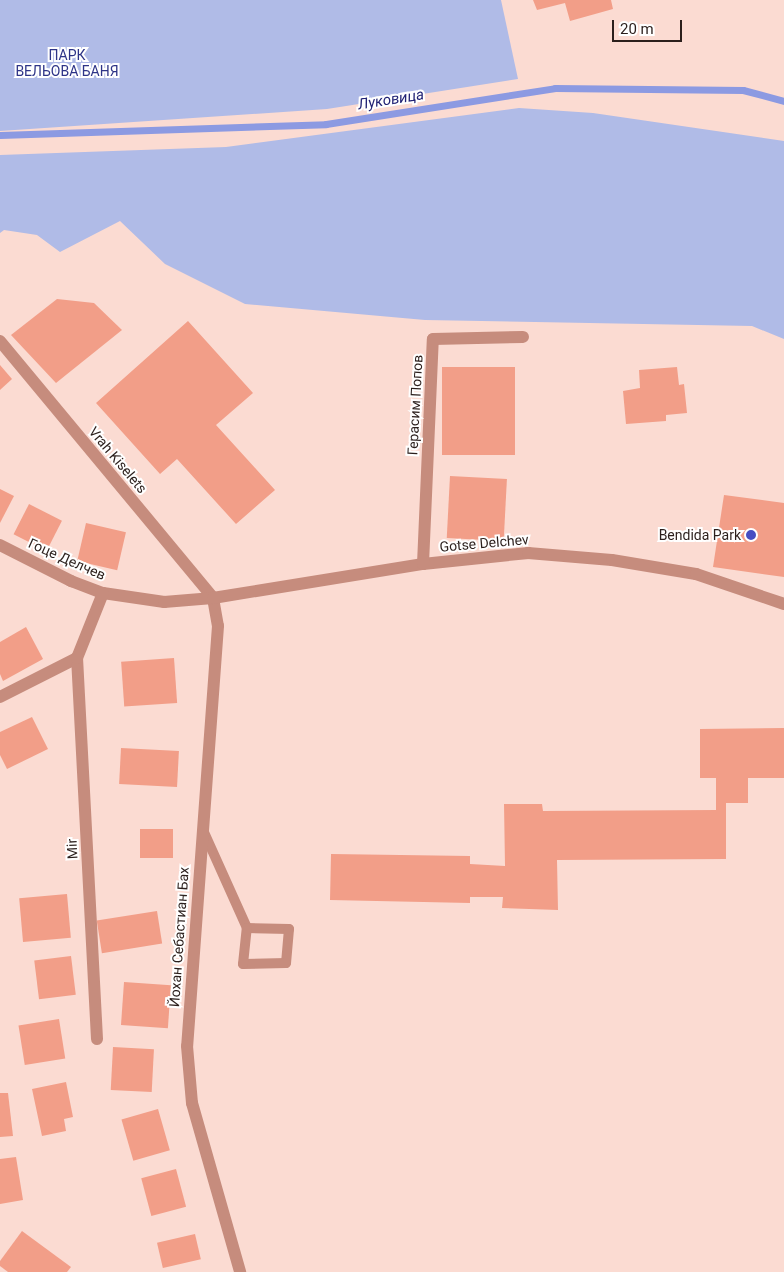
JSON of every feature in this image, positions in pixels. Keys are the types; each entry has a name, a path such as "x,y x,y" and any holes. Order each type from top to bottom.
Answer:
{"street":[{"name":"Герасим Попов","path":"423,564 433,339 523,337"},
{"name":"Vrah Kiselets","path":"0,341 213,598"},
{"name":"Гоце Делчев","path":"0,544 71,581 103,593 164,602 213,598"},
{"name":"Gotse Delchev","path":"213,598 423,564 528,553 612,560 696,574 784,604"},
{"name":"Mir","path":"98,1039 77,658 103,593"},
{"name":"Йохан Себастиан Бах","path":"213,598 218,626 186,1046 192,1103 240,1272"},
{"path":"0,697 77,658"}],"lane":[{"path":"202,829 247,928 243,964 286,963 289,929 247,928"}],"green space":[{"name":"ПАРК ВЕЛЬОВА БАНЯ","path":"0,0 501,0 518,79 327,109 0,131"},
{"path":"519,108 593,113 784,141 784,339 752,326 425,320 245,304 165,264 120,221 60,252 37,235 4,230 0,233 0,155 226,147"}],"building":[{"path":"533,0 611,0 613,9 570,21 565,3 537,10"},
{"path":"57,299 94,303 122,330 56,383 11,335"},
{"path":"188,321 253,393 216,425 275,490 236,524 177,459 160,474 96,403"},
{"path":"0,365 12,379 0,390"},
{"path":"442,367 515,367 515,455 442,455"},
{"path":"677,367 679,385 684,384 687,413 666,415 666,421 626,424 623,391 640,388 639,370"},
{"path":"450,476 507,479 504,541 447,538"},
{"path":"0,489 14,496 0,523"},
{"name":"Bendida Park","path":"724,495 784,503 784,577 713,567"},
{"path":"29,504 62,521 47,551 14,534"},
{"path":"86,523 126,532 117,570 77,561"},
{"path":"26,627 43,659 3,681 0,674 0,642"},
{"path":"174,658 177,703 124,707 121,662"},
{"path":"32,717 48,749 7,769 0,755 0,732"},
{"path":"784,728 784,778 748,778 748,803 726,803 726,859 557,860 558,910 502,908 503,897 470,897 470,903 330,900 331,854 470,856 470,864 505,866 504,804 542,804 543,811 716,810 716,778 700,778 700,729"},
{"path":"121,748 179,751 177,787 119,784"},
{"path":"140,829 173,829 173,858 140,858"},
{"path":"67,894 71,938 23,942 19,898"},
{"path":"157,911 162,944 102,953 97,921"},
{"path":"71,956 76,995 39,999 34,961"},
{"path":"124,982 171,985 168,1028 121,1025"},
{"path":"59,1019 65,1059 25,1065 19,1025"},
{"path":"113,1047 154,1049 152,1092 111,1090"},
{"path":"66,1082 73,1117 64,1119 66,1131 42,1136 32,1089"},
{"path":"0,1093 8,1093 13,1136 0,1137"},
{"path":"158,1109 170,1150 133,1161 121,1119"},
{"path":"16,1157 23,1200 0,1204 0,1159"},
{"path":"176,1169 186,1207 151,1216 141,1178"},
{"path":"22,1231 71,1267 67,1272 8,1272 0,1266 0,1261"},
{"path":"195,1234 201,1259 163,1268 157,1243"}],"waterway":[{"name":"Луковица","path":"0,135 326,124 555,88 743,90 784,101"}],"place":[{"name":"Bendida Park","path":"751,535"}]}
